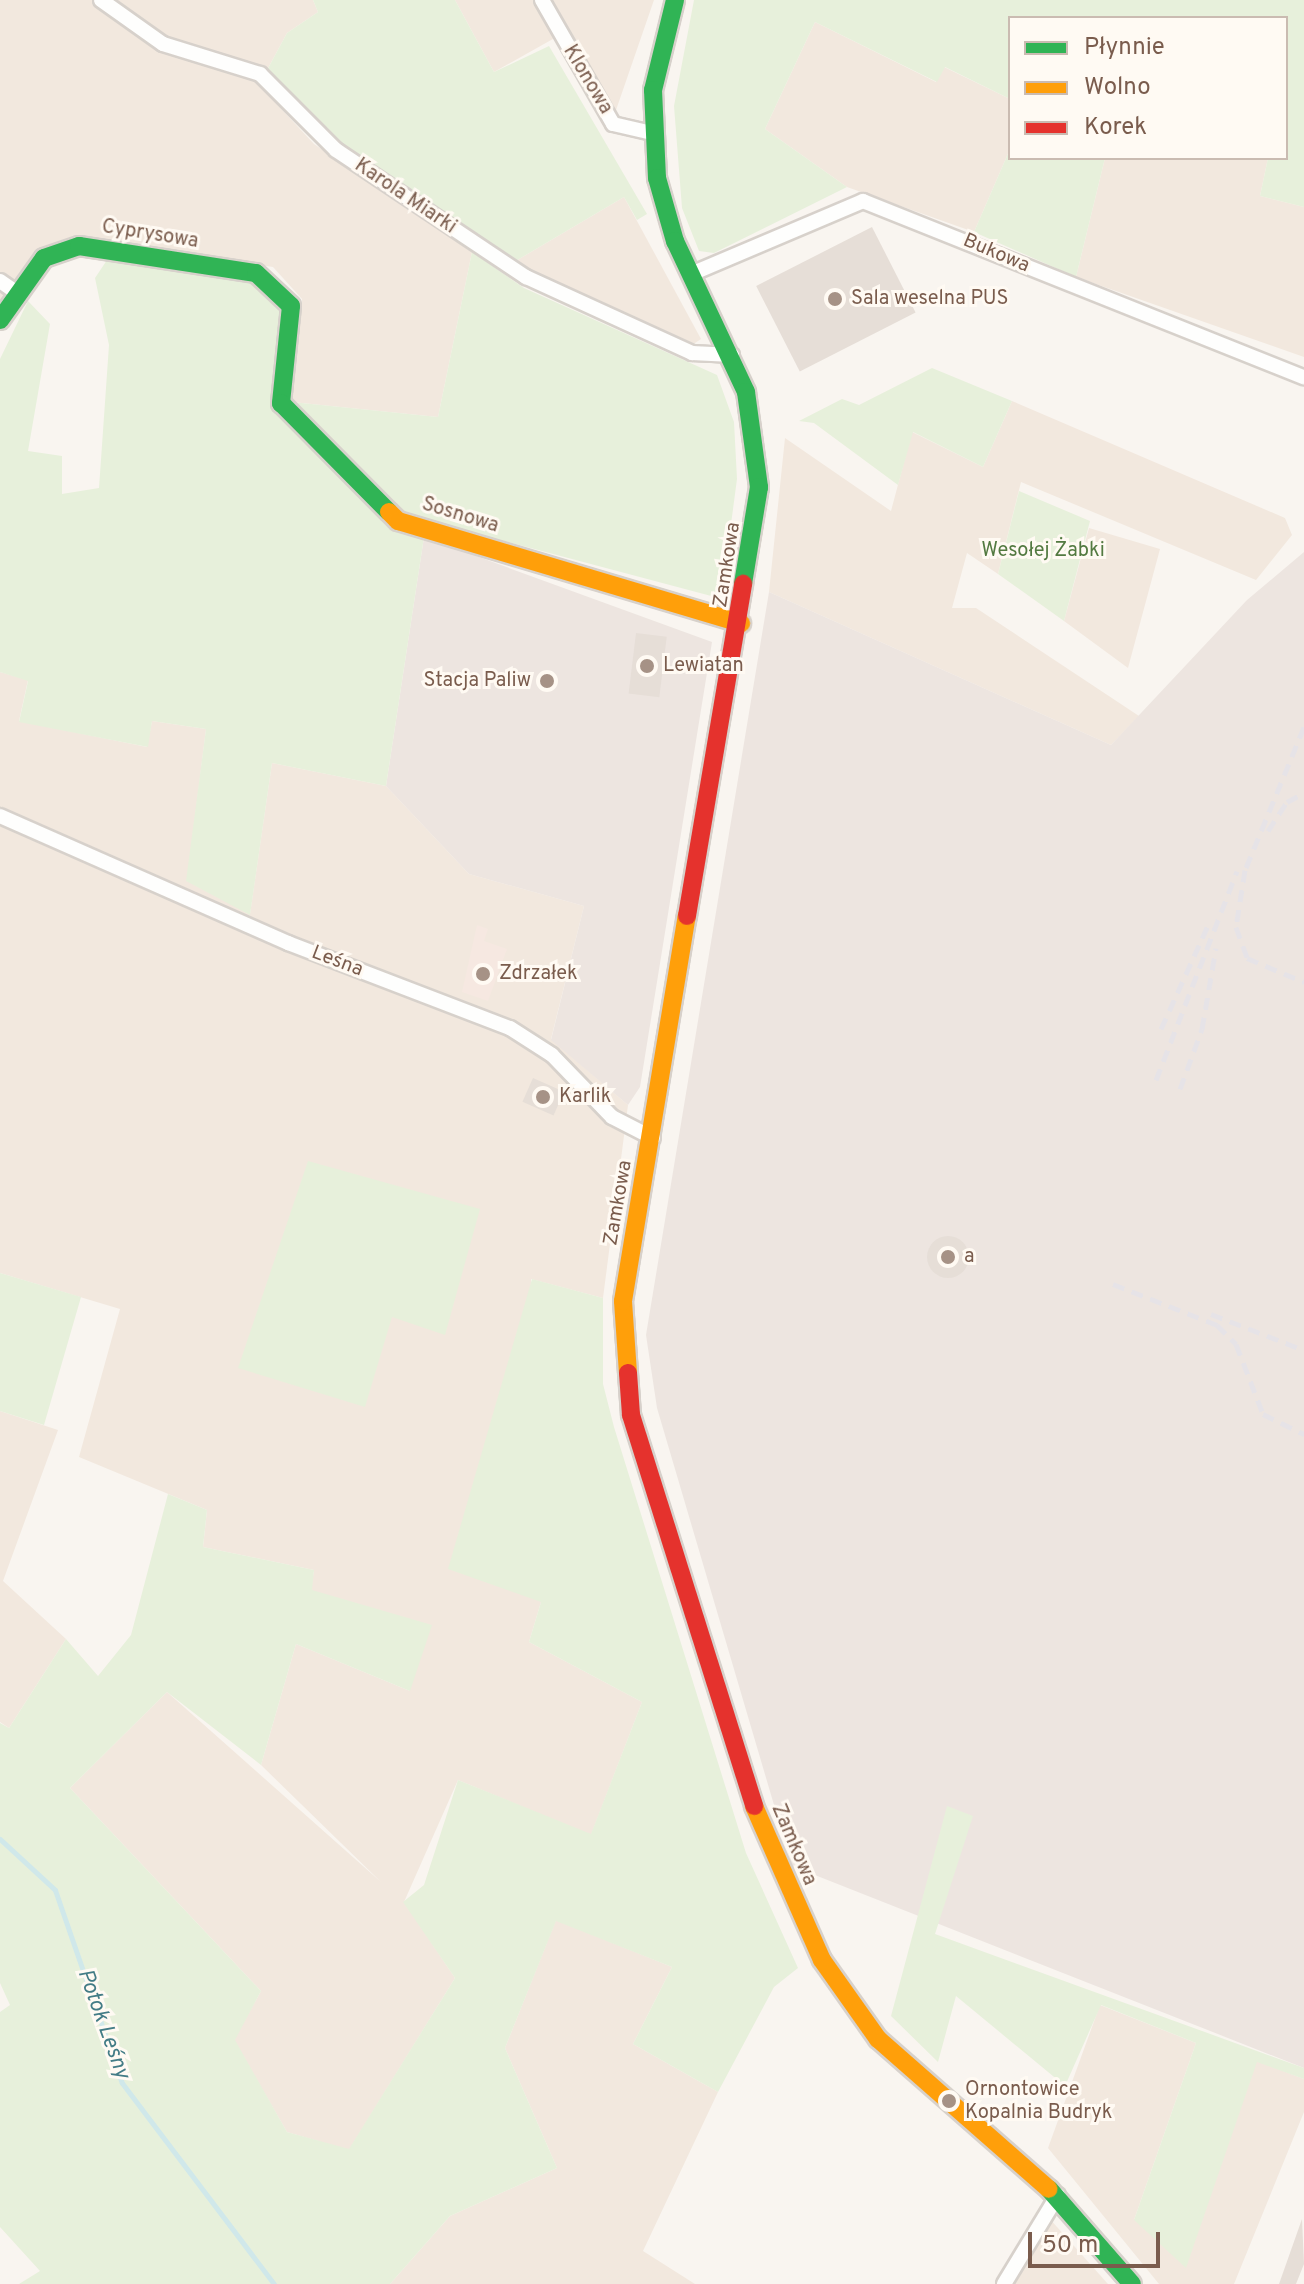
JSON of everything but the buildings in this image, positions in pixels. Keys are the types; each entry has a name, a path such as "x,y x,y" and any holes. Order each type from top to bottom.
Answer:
{"street":[{"name":"Karola Miarki","path":"101,0 163,44 260,74 336,150 526,277 692,353 732,355"},
{"name":"Klonowa","path":"542,0 613,124 652,133"},
{"name":"Zamkowa","path":"675,0 653,90 652,133 665,213 691,274 732,355 754,419 759,487 741,623 623,1301 623,1371 763,1835 822,1960 878,2039 1058,2195 1132,2284"},
{"name":"Bukowa","path":"691,274 863,201 1304,377"},
{"name":"Cyprysowa","path":"0,320 44,258 79,246 256,273 275,284"},
{"path":"0,281 17,293"},
{"name":"Sosnowa","path":"275,284 291,306 281,403 398,521 741,623"},
{"name":"Leśna","path":"0,816 288,943 510,1028 552,1055 612,1117 653,1138"},
{"path":"1004,2284 1058,2195"}],"shaded area":[{"path":"0,0 313,0 318,12 287,33 259,85 314,144 472,252 438,417 292,402 302,299 273,267 82,239 34,257 0,329"},
{"path":"455,0 654,0 615,113 560,35 494,72"},
{"path":"815,22 936,82 944,67 1008,98 1008,154 974,232 847,187 765,129"},
{"path":"1105,160 1268,160 1260,196 1304,207 1304,357 1076,277"},
{"path":"624,197 701,339 692,345 514,262"},
{"path":"1012,401 1285,518 1292,535 1256,580 1021,482 998,574 967,553 952,608 976,608 1139,716 1111,745 769,592 785,438 891,511 912,432 983,467"},
{"path":"1089,528 1160,549 1128,668 1064,621"},
{"path":"424,537 712,642 640,1087 628,1105 551,1040 584,906 469,874 386,786"},
{"path":"1304,552 1304,2068 792,1866 657,1408 646,1335 769,592 1111,745 1247,600"},
{"path":"0,672 28,680 19,721 147,747 152,721 206,729 187,881 250,914 272,763 386,786 469,874 584,906 551,1039 628,1105 603,1298 531,1279 541,1602 529,1642 642,1702 591,1835 458,1780 404,1902 455,1978 349,2150 287,2132 234,2040 261,1991 70,1788 167,1692 381,1882 261,1765 296,1644 410,1691 311,1590 314,1570 203,1547 207,1510 79,1457 120,1309 0,1273"},
{"name":"Zdrzałek","path":"477,925 488,929 484,941 507,949 488,1001 462,992"},
{"path":"0,1411 58,1430 3,1581 66,1639 9,1728 0,1722"},
{"path":"556,1920 672,1967 633,2044 718,2092 643,2251 695,2284 390,2284 450,2216 557,2168 505,2048"},
{"path":"1100,2005 1196,2043 1134,2220 1257,2061 1304,2079 1304,2112 1234,2284 1159,2284 1048,2148"},
{"path":"1049,2218 1108,2284 1010,2284"}],"green space":[{"path":"313,0 455,0 494,72 549,46 647,214 637,220 624,197 514,262 330,140 266,72 287,33 318,12"},
{"path":"694,0 1304,0 1304,207 1260,196 1268,160 1288,160 1288,16 1008,16 1008,98 945,67 937,82 815,22 765,129 847,187 714,253 699,251 682,208 674,106"},
{"path":"1008,154 1008,160 1105,160 1076,277 974,232"},
{"path":"472,252 524,288 717,375 734,422 737,479 722,592 715,597 399,513 292,402 438,417"},
{"path":"109,257 245,278 271,290 283,308 273,404 390,528 424,537 386,786 272,763 250,915 186,881 206,729 152,721 148,747 19,722 28,681 0,672 0,359 28,301 50,324 28,451 62,456 62,494 99,488 109,345 95,278"},
{"path":"932,368 1012,401 983,467 913,432 898,485 814,423 799,421 842,399 859,405"},
{"name":"Wesołej Żabki","path":"1019,491 1090,521 1064,621 998,574"},
{"path":"308,1161 480,1209 445,1335 392,1317 365,1407 238,1368"},
{"path":"0,1273 81,1297 44,1425 0,1411"},
{"path":"532,1279 603,1298 603,1384 614,1427 746,1853 798,1968 774,1987 718,2092 633,2044 672,1967 556,1921 505,2048 557,2168 450,2216 390,2284 19,2284 40,2271 0,2227 0,2012 10,2005 0,1983 0,1723 9,1728 66,1639 98,1676 131,1635 168,1494 207,1510 203,1547 314,1570 312,1590 432,1625 410,1691 296,1644 261,1765 167,1692 70,1788 261,1991 235,2040 287,2132 349,2149 455,1978 403,1902 424,1885 458,1780 591,1834 642,1702 529,1642 541,1602 448,1569"},
{"path":"947,1806 973,1816 935,1934 1304,2068 1304,2079 1257,2062 1186,2268 1134,2220 1196,2043 1101,2005 1065,2086 956,1996 938,2062 891,2016"}],"waterway":[{"name":"Potok Leśny","path":"0,1839 55,1890 122,2083 274,2284"}],"railway":[{"path":"1304,727 1245,870 1236,927 1247,958 1304,982"},
{"path":"1268,831 1287,802 1304,793"},
{"path":"1156,1080 1237,871"},
{"path":"1161,1029 1209,923"},
{"path":"1180,1089 1202,1029 1216,948"},
{"path":"1113,1284 1217,1325 1236,1344 1263,1414 1304,1434"},
{"path":"1211,1314 1304,1350"}],"traffic: fast":[{"path":"675,0 653,90 657,178 675,241 746,392 759,487 743,584"},
{"path":"0,320 44,258 79,246 256,273 291,306 281,403 389,512"},
{"path":"1049,2189 1132,2284"}],"traffic: slow":[{"path":"389,512 398,521 741,623"},
{"path":"628,1373 623,1301 687,916"},
{"path":"754,1806 822,1960 878,2039 1049,2189"}],"traffic: jam":[{"path":"687,916 743,584"},
{"path":"628,1373 631,1415 754,1806"}],"place":[{"name":"Sala weselna PUS","path":"835,299"},
{"name":"Lewiatan","path":"647,666"},
{"name":"Stacja Paliw","path":"547,681"},
{"name":"Zdrzałek","path":"483,974"},
{"name":"Karlik","path":"543,1097"},
{"name":"a","path":"948,1257"},
{"name":"Ornontowice Kopalnia Budryk","path":"949,2101"}]}
